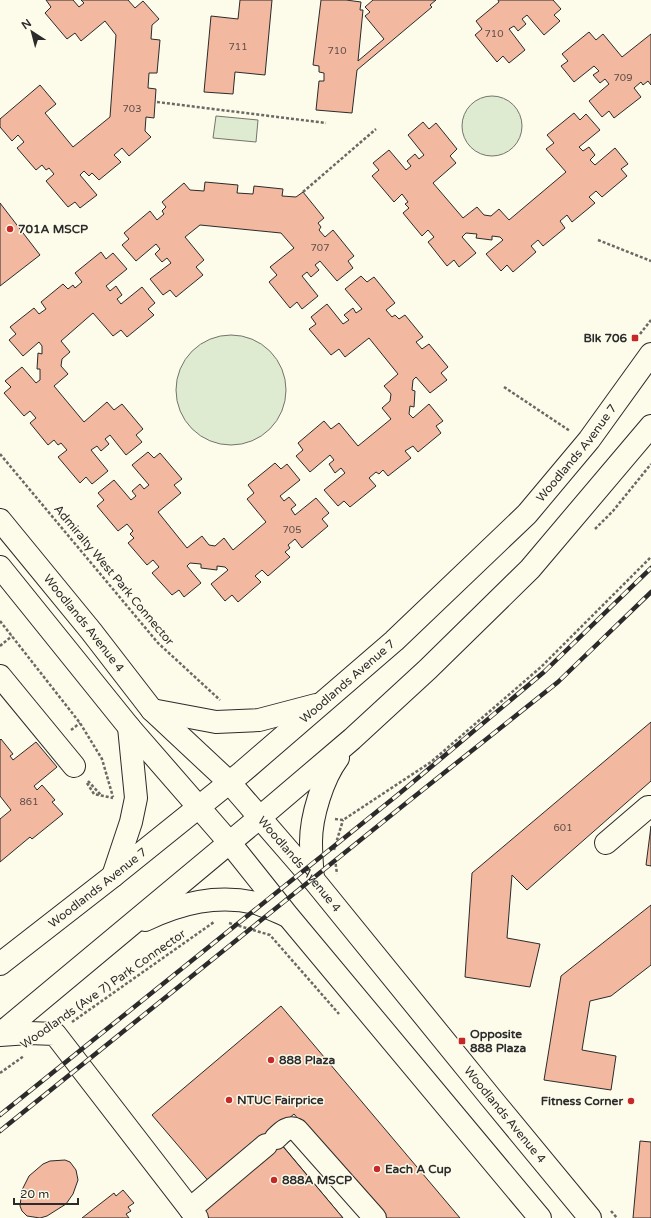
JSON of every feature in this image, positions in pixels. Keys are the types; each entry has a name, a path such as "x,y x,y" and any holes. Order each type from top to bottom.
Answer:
{"main road":[{"name":"Woodlands Avenue 7","path":"0,964 199,807 323,703 394,641 527,514 589,440 644,346"},
{"path":"0,1034 352,739 428,669 530,570 651,426"},
{"name":"Woodlands Avenue 4","path":"0,520 91,631 152,710 228,782 313,879 590,1218"},
{"path":"0,567 129,728 229,842 288,916 540,1218"},
{"path":"3,686 74,766"},
{"path":"152,710 216,722 259,720 323,703"},
{"path":"113,876 131,822 136,798 129,728"},
{"path":"313,879 311,841 314,816 320,791 332,766 352,739"},
{"path":"606,843 648,807 651,807"},
{"path":"123,930 162,912 200,901 226,899 257,904 288,916"},
{"path":"0,1034 55,1034 193,1214 271,1141 285,1130 294,1128 375,1218"}],"path":[{"path":"157,102 326,123"},
{"path":"303,192 376,129"},
{"path":"598,240 651,261"},
{"path":"644,346 651,320"},
{"path":"504,387 570,431 566,437"},
{"name":"Admiralty West Park Connector","path":"0,454 158,643 221,700"},
{"path":"343,820 431,762 540,667 651,557"},
{"path":"0,646 12,636"},
{"path":"94,794 113,798 101,795"},
{"name":"Woodlands (Ave 7) Park Connector","path":"55,1034 217,920"},
{"path":"223,922 270,935 343,1019"},
{"name":"Woodlands (Ave 7) Park Connector","path":"0,1074 25,1056"}],"green space":[{"path":"492,96 508,101 513,105 517,110 522,126 517,142 513,147 508,151 492,156 476,151 471,147 467,142 462,126 467,110 471,105 476,101"},
{"path":"216,116 258,120 256,142 213,138"},
{"path":"231,335 252,339 262,344 270,351 277,359 282,369 286,390 282,411 277,421 270,429 262,436 252,441 231,445 210,441 200,436 192,429 185,421 180,411 176,390 180,369 185,359 192,351 200,344 210,339"}],"building":[{"path":"46,0 73,0 79,7 84,3 81,0 128,0 135,8 143,1 159,19 152,25 151,39 160,40 157,73 149,73 148,88 156,89 154,118 146,117 145,131 151,137 129,156 122,148 114,155 121,162 99,180 92,173 89,176 84,171 80,175 97,195 80,208 75,202 68,207 46,181 54,174 49,168 46,170 42,165 36,170 17,148 24,142 18,135 12,141 0,127 0,119 40,85 56,104 45,113 73,147 110,117 116,35 105,21 81,41 75,33 67,39 45,13 51,7"},
{"path":"240,0 272,0 265,75 235,72 233,94 204,92 211,16 238,19"},
{"path":"321,0 346,0 361,2 360,10 363,10 358,61 384,39 365,16 370,12 365,7 373,0 436,0 430,5 432,7 357,70 352,113 316,110 319,81 324,81 324,73 319,72 319,66 313,65"},
{"path":"498,0 553,0 561,9 554,15 560,21 544,35 527,15 522,19 526,24 518,31 514,26 509,29 525,50 509,63 503,56 497,62 475,35 482,29 476,21 499,2"},
{"path":"589,32 596,40 603,34 622,57 651,34 651,85 648,81 643,85 641,82 634,88 641,97 614,118 609,111 602,117 589,101 609,84 605,79 600,83 593,75 599,71 594,66 574,82 561,66 568,61 562,54"},
{"path":"574,113 580,120 586,114 600,130 579,147 583,151 589,147 595,155 590,160 595,165 615,148 628,164 621,169 627,176 602,197 596,191 589,197 595,203 572,222 567,215 560,221 565,228 543,246 538,240 531,246 536,252 513,272 507,265 501,271 486,254 503,240 500,237 492,236 492,240 476,238 477,234 466,233 462,237 476,253 459,267 454,260 447,266 428,242 434,237 428,230 422,236 403,213 409,208 405,204 408,202 402,194 394,202 372,176 379,170 373,163 389,150 406,170 411,166 407,161 415,154 419,159 424,155 408,135 423,122 429,129 436,123 457,149 450,156 456,163 433,183 463,218 477,207 484,215 491,216 499,209 509,220 566,172 546,149 554,143 547,135"},
{"path":"205,182 238,185 237,193 253,194 254,186 283,189 282,196 296,197 303,192 324,218 318,223 321,227 319,230 325,237 333,230 354,256 348,261 353,268 337,281 320,261 315,265 319,270 311,277 307,272 302,276 318,296 302,309 297,302 290,308 269,282 277,275 270,267 294,248 281,233 200,225 185,237 204,260 196,267 203,275 176,297 170,290 163,295 150,279 171,263 167,258 162,262 155,254 160,249 156,244 136,261 122,245 129,239 124,233 150,211 157,220 164,214 162,211 166,207 162,202 184,183 190,190 204,191"},
{"name":"701A MSCP","path":"0,203 40,255 0,286"},
{"path":"101,252 106,259 113,253 127,269 106,286 110,291 116,286 122,295 117,299 121,304 142,287 155,303 148,309 154,315 127,337 121,330 113,336 93,313 61,341 70,352 62,359 61,366 68,374 54,386 84,422 107,402 114,410 122,404 143,429 136,435 142,442 126,455 110,435 105,439 109,444 101,451 97,446 91,450 108,471 92,484 86,477 80,483 58,457 67,450 61,443 58,445 54,440 48,445 30,423 36,418 30,411 24,416 4,393 11,387 5,381 22,367 36,383 40,380 40,369 37,369 38,353 42,354 42,346 39,342 23,356 9,340 16,334 10,327 34,308 39,314 46,309 41,302 63,284 68,289 73,285 75,288 82,282 75,273"},
{"path":"361,276 367,282 374,277 395,303 386,310 392,317 395,315 399,319 405,315 423,337 416,342 422,349 429,344 448,367 441,373 447,380 430,393 416,377 413,380 412,390 415,391 414,407 410,406 409,414 413,418 429,404 443,421 436,426 441,433 418,452 413,446 405,451 411,458 388,476 383,470 379,474 376,472 369,478 376,486 350,507 344,501 338,506 324,490 345,473 341,468 335,473 329,464 334,460 330,455 310,472 296,456 303,450 298,443 324,421 331,429 339,423 358,446 391,419 382,408 390,401 391,394 384,386 398,374 369,338 345,357 339,349 331,355 309,329 316,324 311,317 327,304 343,324 349,320 344,315 353,308 356,313 362,309 345,289"},
{"path":"148,452 154,458 160,453 182,479 174,485 181,493 158,512 187,548 202,536 209,545 215,546 224,538 233,550 266,522 247,499 254,493 248,485 275,463 281,469 287,464 300,480 280,496 284,501 289,497 296,505 291,509 295,515 316,498 329,513 322,519 328,526 302,548 295,539 288,545 290,548 285,552 290,557 268,576 262,570 255,576 261,582 238,602 232,595 225,601 211,584 228,570 225,567 217,566 217,570 201,568 201,564 190,563 187,566 201,583 184,597 179,590 172,595 152,573 159,567 153,560 147,565 128,543 134,538 130,534 133,531 127,524 118,531 97,506 104,500 98,493 114,480 131,500 136,496 132,491 140,484 144,489 149,485 132,465"},
{"path":"651,722 651,781 527,890 512,875 507,938 540,944 530,987 465,977 472,873"},
{"path":"1,739 13,754 10,756 13,760 36,742 57,767 34,786 37,790 42,785 55,800 52,802 63,814 32,839 30,837 0,862 0,819 11,810 0,796"},
{"path":"651,826 651,866 646,865"},
{"path":"651,905 651,965 611,996 590,1001 582,1050 616,1056 611,1090 544,1080 561,976"},
{"name":"888 Plaza","path":"281,1006 460,1218 382,1218 294,1114 272,1133 343,1218 209,1218 201,1209 211,1184 152,1115"},
{"path":"640,1141 651,1142 651,1218 633,1218"},
{"name":"888A MSCP","path":"280,1143 343,1218 209,1218 201,1209"},
{"path":"65,1160 70,1162 76,1170 78,1180 73,1194 66,1204 47,1216 40,1218 27,1216 22,1211 20,1206 22,1190 29,1176 43,1164 50,1161"},
{"path":"123,1190 134,1203 128,1207 131,1211 126,1214 129,1218 82,1218 114,1193 116,1196"}],"railway":[{"path":"0,1115 400,793 544,672 651,568"},
{"path":"0,1131 558,682 651,592"}],"place":[{"name":"701A MSCP","path":"10,229"},
{"name":"Blk 706","path":"635,338"},
{"name":"Opposite 888 Plaza","path":"462,1041"},
{"name":"888 Plaza","path":"271,1060"},
{"name":"NTUC Fairprice","path":"229,1100"},
{"name":"Fitness Corner","path":"631,1101"},
{"name":"Each A Cup","path":"377,1169"},
{"name":"888A MSCP","path":"274,1180"}]}
